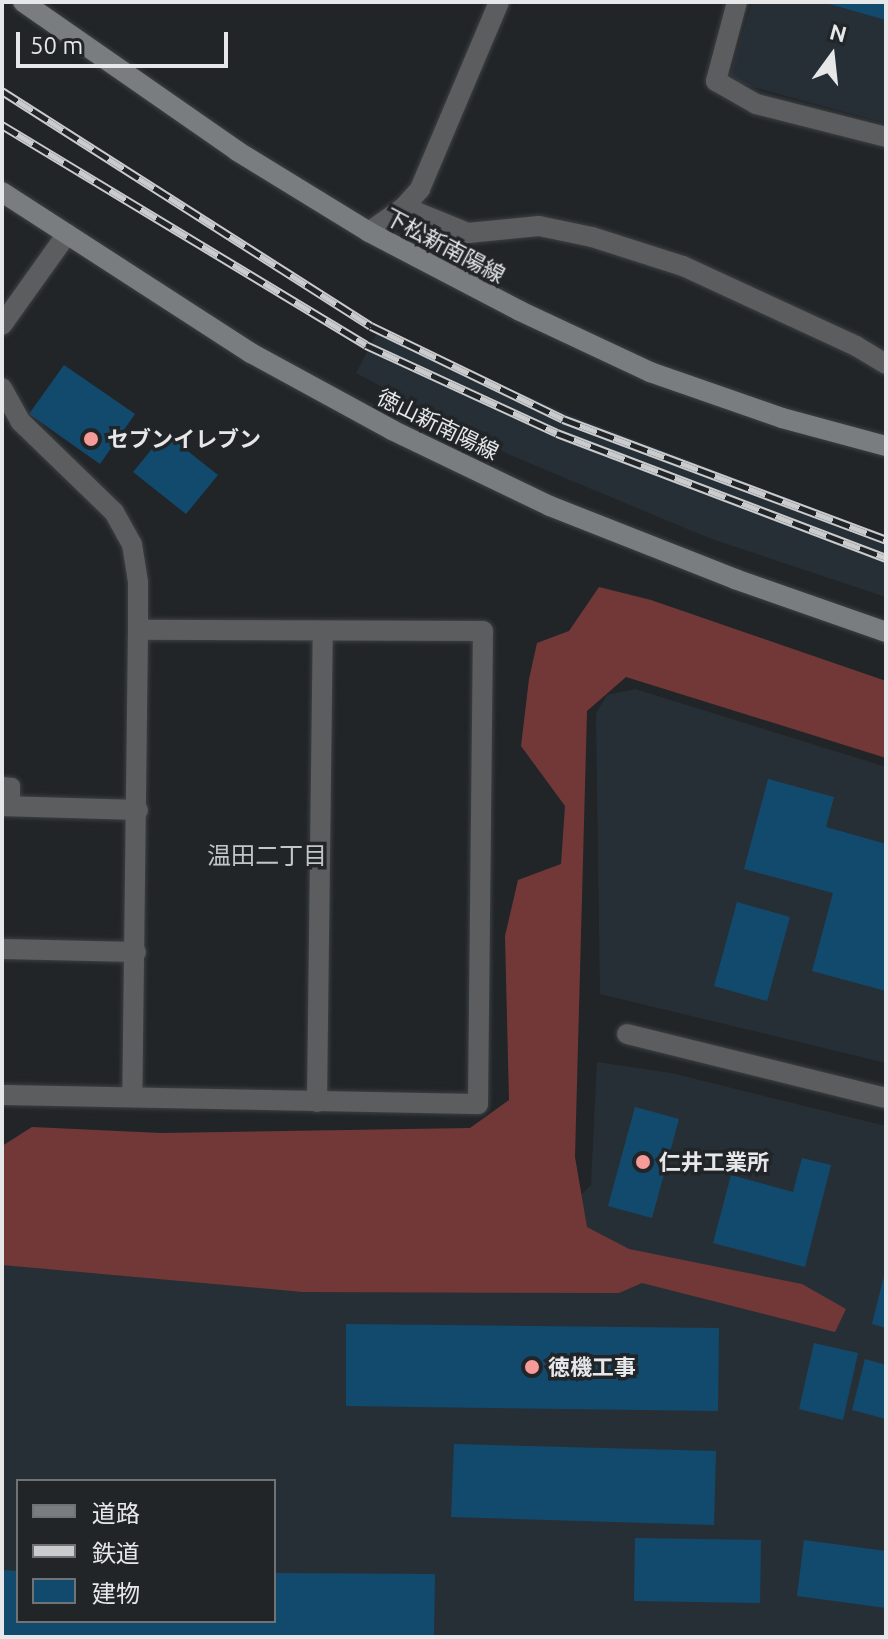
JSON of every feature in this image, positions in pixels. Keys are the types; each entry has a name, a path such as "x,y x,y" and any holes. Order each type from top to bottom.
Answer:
{"main road":[{"name":"下松新南陽線","path":"23,2 237,151 369,232 520,311 650,372 782,418 886,446"},
{"name":"徳山新南陽線","path":"2,192 251,353 392,430 550,506 735,579 886,632"}],"street":[{"path":"369,232 404,207 420,189 499,2"},
{"path":"737,2 716,81 756,104 886,137"},
{"path":"404,207 468,233 539,226 592,237 683,266 856,346 886,364"},
{"path":"2,325 67,234"},
{"path":"2,388 20,421 114,512 132,544 138,582 138,810 132,1097"},
{"path":"2,1095 478,1104 483,631 323,633 138,630"},
{"path":"317,1102 323,633"},
{"path":"7,806 138,810"},
{"path":"2,949 136,952"},
{"path":"627,1034 886,1098"}],"lane":[{"path":"2,785 12,786 7,806"}],"shaded area":[{"path":"752,2 886,2 886,123 742,84 730,75"},
{"path":"378,331 573,416 886,536 886,597 709,538 510,455 356,373"},
{"path":"599,587 651,600 886,681 886,758 626,677 587,711 575,1157 587,1227 629,1249 802,1284 846,1309 835,1332 642,1283 619,1293 303,1292 2,1265 2,1146 32,1127 161,1133 470,1128 509,1100 505,936 518,880 561,864 565,806 521,746 529,679 537,643 569,631"},
{"path":"635,689 886,767 886,1063 600,994 596,714 607,695"},
{"path":"597,1062 671,1073 886,1126 886,1637 2,1637 2,1204 577,1199 591,1185"}],"building":[{"path":"826,2 886,2 886,20 826,3"},
{"name":"セブンイレブン","path":"64,365 135,414 100,464 29,414"},
{"path":"165,433 218,475 186,514 133,472"},
{"path":"768,779 834,797 826,827 886,844 886,991 812,971 833,893 744,869"},
{"path":"737,902 790,917 767,1001 714,986"},
{"name":"仁井工業所","path":"635,1107 679,1119 652,1218 608,1206"},
{"path":"802,1158 831,1165 805,1267 713,1243 731,1175 793,1192"},
{"path":"886,1272 886,1328 872,1324"},
{"name":"徳機工事","path":"346,1324 719,1328 718,1411 346,1406"},
{"path":"814,1343 858,1353 843,1420 799,1409"},
{"path":"865,1359 886,1365 886,1419 852,1410"},
{"path":"454,1444 716,1451 714,1525 451,1517"},
{"path":"635,1538 761,1540 760,1603 634,1601"},
{"path":"804,1540 886,1551 886,1608 797,1596"},
{"path":"2,1570 16,1571 16,1623 276,1623 276,1573 435,1574 434,1637 2,1637"}],"railway":[{"path":"2,91 371,326 563,419 886,540"},
{"path":"2,125 366,345 557,433 886,558"}],"place":[{"name":"セブンイレブン","path":"91,439"},
{"name":"仁井工業所","path":"643,1162"},
{"name":"徳機工事","path":"532,1367"}],"district":[{"name":"温田二丁目","path":"267,856"}]}
